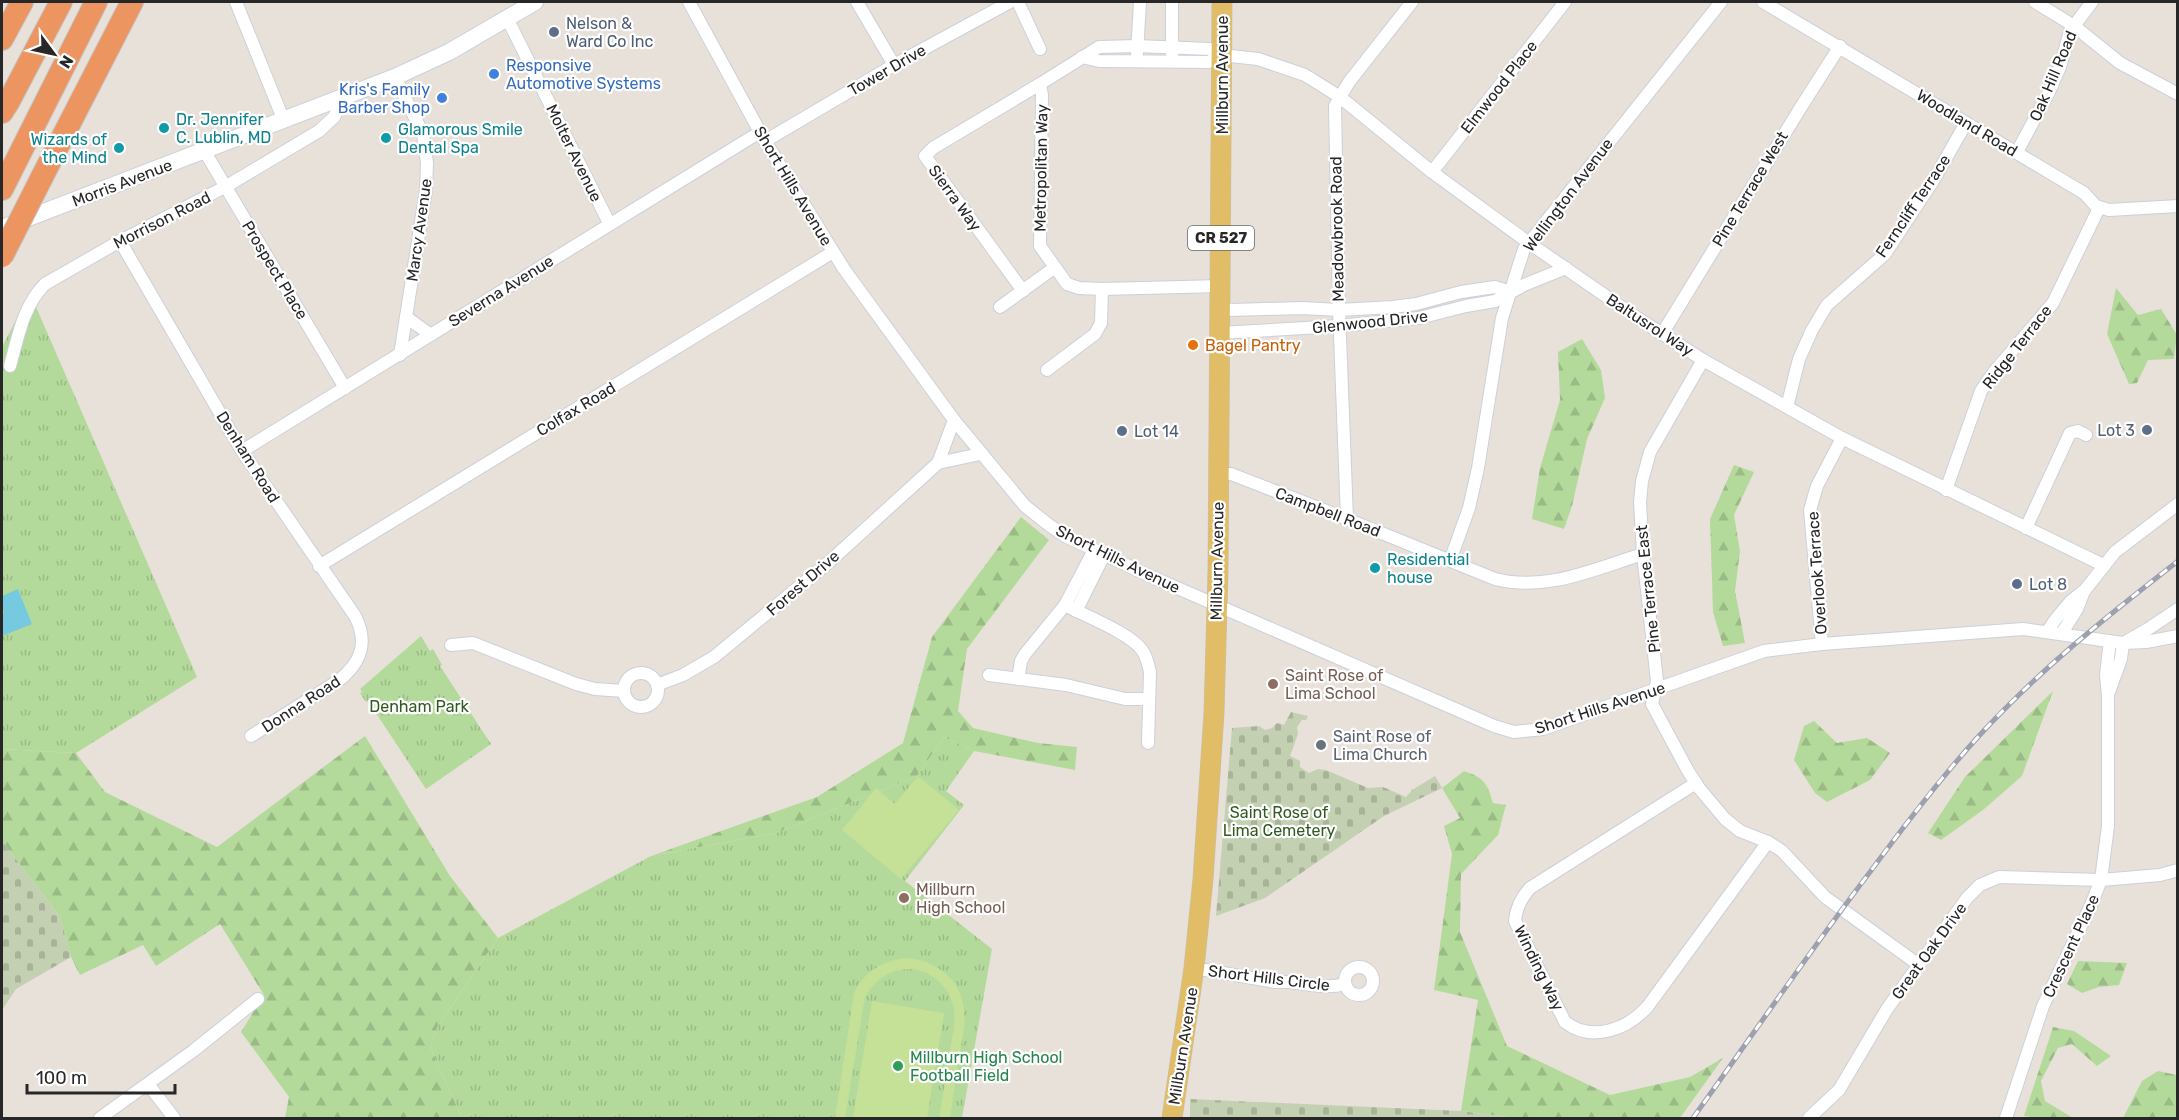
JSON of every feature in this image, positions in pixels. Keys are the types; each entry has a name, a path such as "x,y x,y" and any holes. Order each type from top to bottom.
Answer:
{"highway":[{"path":"2,32 13,2"},
{"path":"2,39 22,2"},
{"path":"2,103 3,96 47,2"},
{"path":"2,112 61,2"},
{"path":"2,189 96,2"},
{"path":"2,256 132,2"}],"main road":[{"name":"Morris Avenue","path":"2,228 205,152 395,77 450,52 535,2"},
{"name":"Millburn Avenue","path":"1172,1119 1194,969 1209,797 1217,606 1222,2"}],"street":[{"path":"236,2 284,121"},
{"name":"Short Hills Avenue","path":"689,2 762,136 833,252 954,420 1025,506 1048,525 1099,552 1217,606 1494,726 1514,732 1543,729 1764,651 1822,644 2024,630 2062,633 2123,643 2146,642 2178,636"},
{"path":"858,2 894,65"},
{"name":"Tower Drive","path":"762,136 1010,2"},
{"path":"1018,2 1040,49"},
{"path":"1137,60 1140,2"},
{"path":"1172,2 1172,55"},
{"name":"Meadowbrook Road","path":"1347,519 1334,113 1349,82 1412,2"},
{"name":"Elmwood Place","path":"1432,172 1565,2"},
{"name":"Wellington Avenue","path":"1450,561 1469,508 1479,468 1502,318 1524,249 1720,2"},
{"name":"Woodland Road","path":"1763,2 2017,152 2084,193 2099,207"},
{"path":"2035,2 2074,26 2120,63 2178,94"},
{"name":"Oak Hill Road","path":"2017,152 2049,92 2074,26 2092,2"},
{"name":"Molter Avenue","path":"507,18 609,224"},
{"name":"Metropolitan Way","path":"1221,55 1209,62 1137,46 1099,47 1040,84 1042,95 1040,246 1067,284 1072,287 1102,289 1221,286"},
{"name":"Pine Terrace West","path":"1662,334 1840,46"},
{"name":"Metropolitan Way","path":"1082,57 1099,61 1137,60 1172,55"},
{"name":"Baltusrol Way","path":"1221,55 1258,58 1305,75 1340,98 1432,172 1529,243 1703,360 1842,438 2103,565"},
{"name":"Marcy Avenue","path":"395,77 423,134 427,163 426,190 400,355"},
{"name":"Sierra Way","path":"1023,291 925,156 933,148 1040,84"},
{"name":"Morrison Road","path":"10,366 24,318 36,293 45,284 120,240 225,187 319,131 334,117 345,98"},
{"name":"Ferncliff Terrace","path":"1787,407 1799,359 1812,330 1827,305 1885,254 1933,181 1966,123"},
{"name":"Severna Avenue","path":"242,450 400,355 609,224 762,136"},
{"name":"Prospect Place","path":"205,152 345,388"},
{"path":"2099,207 2114,210 2178,206"},
{"name":"Ridge Terrace","path":"1946,490 1981,391 1994,372 2053,303 2099,207"},
{"name":"Denham Road","path":"120,240 242,450 359,624 361,652 351,671"},
{"name":"Colfax Road","path":"319,566 833,252"},
{"path":"1000,307 1054,268"},
{"path":"1510,292 1566,268"},
{"name":"Glenwood Drive","path":"1220,308 1339,310 1416,304 1461,292 1495,287 1510,292"},
{"path":"1047,370 1100,328 1102,289"},
{"name":"Glenwood Drive","path":"1220,333 1340,326 1430,316 1495,301 1510,292"},
{"path":"406,317 431,335"},
{"name":"Pine Terrace East","path":"1703,360 1650,452 1642,481 1640,502 1643,554 1657,681 1652,704 1696,783 1725,819 1740,831 1768,842 1782,851 1825,897 1919,965"},
{"name":"Forest Drive","path":"657,685 669,682 714,657 829,562 938,463 954,420"},
{"path":"2026,528 2070,433 2078,431 2086,435"},
{"name":"Overlook Terrace","path":"1822,644 1810,510 1817,486 1842,438"},
{"path":"938,463 980,454"},
{"name":"Campbell Road","path":"1219,474 1231,474 1495,579 1513,583 1559,581 1643,554"},
{"path":"2062,633 2077,609 2085,590 2103,565 2130,539 2178,504"},
{"path":"1018,679 1025,654 1071,608 1099,552"},
{"path":"2047,632 2070,602 2085,590"},
{"path":"1071,608 1124,635 1141,648 1150,672 1148,743"},
{"path":"2123,643 2178,609"},
{"name":"Crescent Place","path":"2006,1119 2043,1006 2101,880 2108,826 2106,675 2110,641"},
{"path":"451,645 473,643 576,684 624,691"},
{"name":"Crescent Place","path":"2108,696 2121,659 2123,643"},
{"name":"Donna Road","path":"251,736 351,671"},
{"path":"636,674 651,676 657,685 657,695 654,700 651,704 641,707 631,704 624,691 627,681 636,674"},
{"path":"989,675 1077,687 1125,699 1149,699"},
{"name":"Winding Way","path":"1696,783 1530,888 1522,897 1516,911 1515,921 1565,1022 1583,1031 1616,1030 1638,1017 1768,842"},
{"name":"Great Oak Drive","path":"1809,1119 1839,1090 1887,1009 1967,898 1980,885 1989,880 2013,876 2101,880 2160,875 2178,870"},
{"name":"Short Hills Circle","path":"1194,969 1275,982 1286,981 1334,987 1345,984"},
{"path":"100,1119 258,999"},
{"path":"148,1084 174,1119"}],"green space":[{"path":"2116,288 2138,315 2161,309 2177,335 2174,359 2148,360 2137,383 2129,384 2107,334"},
{"path":"30,293 197,677 76,753 2,749 2,347"},
{"path":"1582,339 1601,370 1605,398 1587,439 1572,506 1564,529 1532,519 1540,468 1560,400 1558,352"},
{"path":"1734,465 1754,472 1734,515 1740,551 1735,591 1745,643 1723,646 1713,612 1710,519"},
{"path":"1021,517 1049,540 967,649 958,711 973,728 1038,743 1077,747 1075,770 974,751 944,737 917,776 776,833 651,856 817,797 903,743 932,637"},
{"name":"Denham Park","path":"421,636 430,651 433,649 442,665 440,666 491,744 426,789 368,701 366,702 360,693 362,692 360,689"},
{"path":"2053,691 2022,776 1983,810 1941,840 1928,833 1965,777"},
{"name":"Saint Rose of Lima Cemetery","path":"1291,712 1308,716 1297,727 1298,734 1290,756 1300,761 1300,767 1309,773 1318,769 1326,770 1368,788 1383,787 1406,797 1412,790 1435,776 1442,788 1384,816 1265,898 1216,916 1232,728 1259,726 1265,730 1277,723 1284,725"},
{"path":"1814,721 1837,743 1867,738 1890,753 1870,780 1827,802 1815,793 1794,760 1804,726"},
{"path":"365,736 450,876 498,938 438,1026 430,1047 462,1118 285,1118 289,1097 241,1032 264,995 220,924 156,966 143,945 80,975 71,957 60,917 2,841 2,749 76,753 105,792 217,847"},
{"name":"Millburn High School","path":"944,737 974,751 946,791 964,805 905,881 992,949 962,1118 462,1118 430,1047 438,1026 498,938 651,856 776,833 917,776"},
{"path":"1464,771 1484,782 1493,803 1506,805 1498,835 1461,874 1460,932 1507,1046 1610,1095 1690,1077 1723,1058 1680,1118 1515,1118 1461,1111 1478,1000 1434,990 1452,854 1444,826 1460,818 1442,788"},
{"path":"918,776 959,810 901,879 842,830 876,788 895,804"},
{"path":"2,841 60,917 71,957 16,989 2,1010"},
{"path":"908,958 929,963 946,974 953,981 962,1000 964,1029 950,1118 939,1118 954,1024 952,1001 944,987 933,976 910,969 889,973 873,985 865,997 845,1118 835,1118 854,993 858,985 876,968 891,961"},
{"path":"2078,961 2127,963 2119,985 2099,987 2082,993 2067,984"},
{"name":"Millburn High School Football Field","path":"872,1001 944,1013 927,1118 853,1118"},
{"path":"2053,1027 2074,1031 2111,1056 2097,1066 2072,1044 2058,1048 2041,1081 2045,1101 2073,1118 2024,1116"},
{"path":"2158,1071 2177,1075 2176,1118 2123,1118 2142,1081"},
{"path":"1190,1099 1461,1111 1515,1118 1190,1118"}],"water":[{"path":"18,589 32,624 2,636 2,614 4,613 2,596"}],"railway":[{"path":"1693,1118 1847,902 1963,754 2000,713 2049,667 2178,561"}],"place":[{"name":"Nelson & Ward Co Inc","path":"554,32"},
{"name":"Responsive Automotive Systems","path":"494,74"},
{"name":"Kris's Family Barber Shop","path":"442,98"},
{"name":"Dr. Jennifer C. Lublin, MD","path":"164,128"},
{"name":"Glamorous Smile Dental Spa","path":"386,138"},
{"name":"Wizards of the Mind","path":"119,148"},
{"name":"Bagel Pantry","path":"1193,345"},
{"name":"Lot 3","path":"2147,430"},
{"name":"Lot 14","path":"1122,431"},
{"name":"Residential house","path":"1375,568"},
{"name":"Lot 8","path":"2017,584"},
{"name":"Saint Rose of Lima School","path":"1273,684"},
{"name":"Saint Rose of Lima Church","path":"1321,745"},
{"name":"Millburn High School","path":"904,898"},
{"name":"Millburn High School Football Field","path":"898,1066"}]}
